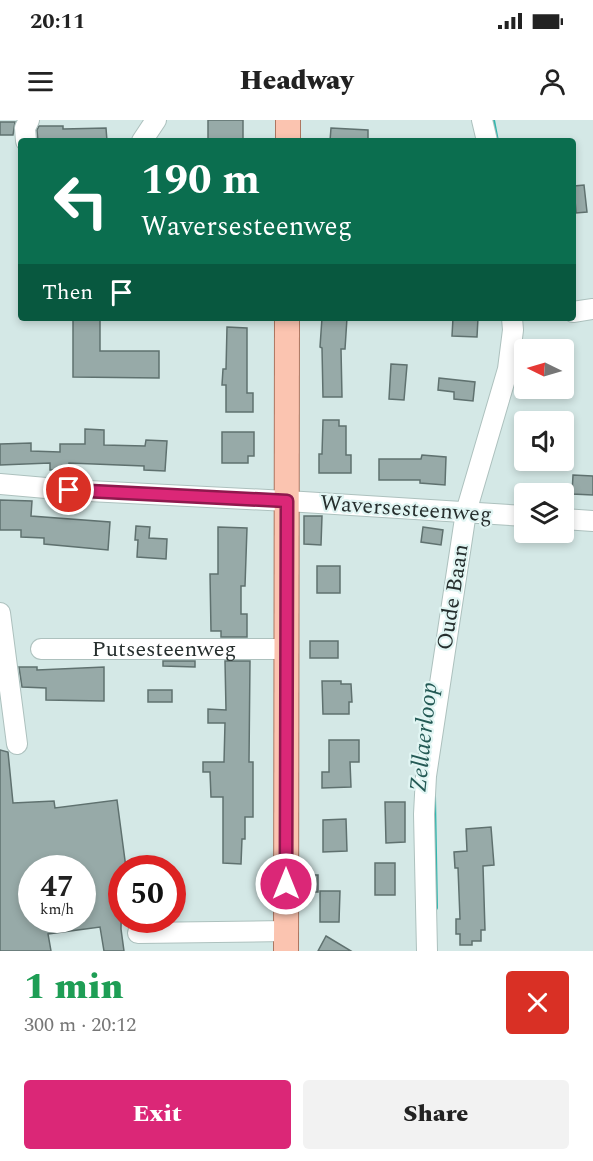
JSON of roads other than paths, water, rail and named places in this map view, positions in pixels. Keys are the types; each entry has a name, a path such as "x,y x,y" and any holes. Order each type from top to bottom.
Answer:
{"main road":[{"path":"288,120 288,138"},
{"path":"286,941 287,321"}],"street":[{"path":"26,138 25,128 29,120"},
{"path":"482,120 486,138"},
{"path":"576,312 593,309"},
{"name":"Oude Baan","path":"427,951 424,814 426,776 466,512 508,369 513,330 517,321"},
{"name":"Waversesteenweg","path":"0,484 69,490 514,515"},
{"path":"574,520 593,521"},
{"path":"0,613 17,744"},
{"name":"Putsesteenweg","path":"41,649 287,649"},
{"path":"138,933 286,941"}],"waterway":[{"path":"493,120 496,138"},
{"name":"Zellaerloop","path":"434,796 436,908"}]}
